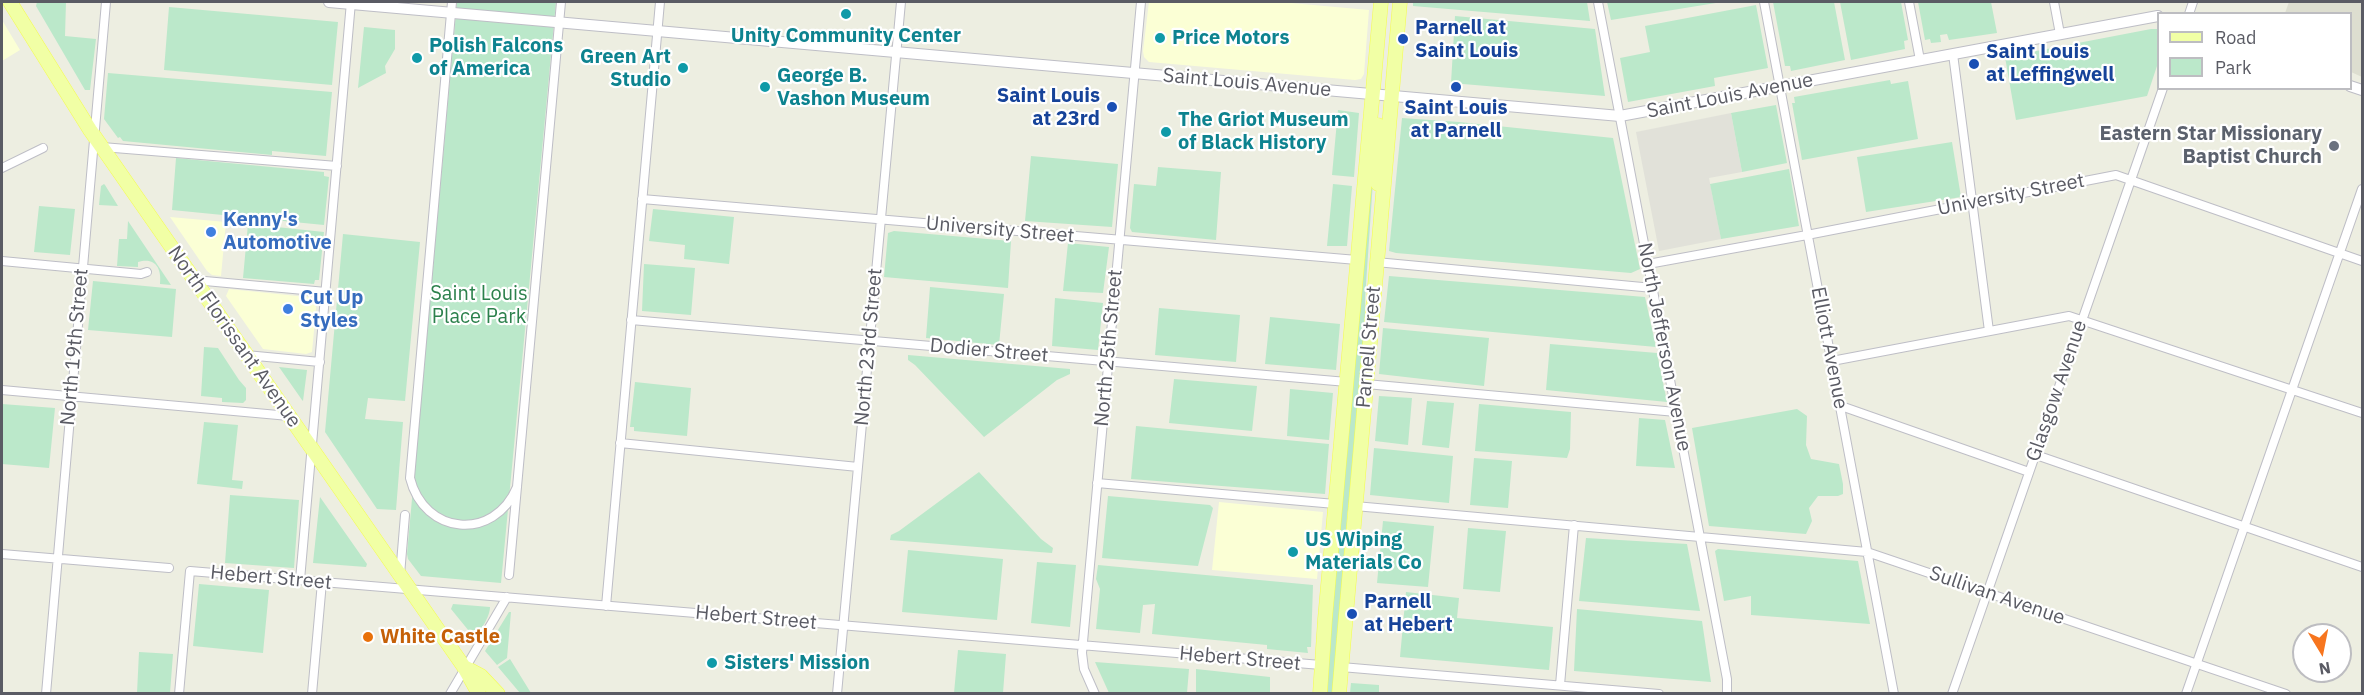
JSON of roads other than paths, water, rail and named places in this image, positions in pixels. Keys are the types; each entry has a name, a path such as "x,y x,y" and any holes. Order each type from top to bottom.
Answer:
{"main road":[{"name":"North Florissant Avenue","path":"10,2 98,141 464,668 478,693"},
{"name":"Parnell Street","path":"1320,693 1381,2"},
{"name":"Parnell Street","path":"1339,693 1401,2"},
{"path":"1372,94 1377,102 1379,114 1377,161 1381,216"},
{"name":"North Florissant Avenue","path":"464,668 481,676 498,693"}],"street":[{"name":"North 19th Street","path":"46,693 82,269 98,141 106,2"},
{"name":"Saint Louis Avenue","path":"328,2 451,7 559,22 1620,116 2157,16"},
{"path":"300,580 351,2"},
{"path":"509,575 561,2"},
{"path":"606,606 660,2"},
{"name":"North 23rd Street","path":"837,693 901,2"},
{"name":"North 25th Street","path":"1095,693 1084,669 1083,645 1142,2"},
{"name":"North Jefferson Avenue","path":"1598,2 1727,679 1727,693"},
{"name":"Elliott Avenue","path":"1764,2 1894,693"},
{"path":"1909,2 1920,60"},
{"path":"2054,2 2060,34"},
{"path":"451,7 410,473 413,491 426,508 440,519 454,524 475,524 488,519 506,506 517,487"},
{"path":"1953,54 1989,331"},
{"name":"Glasgow Avenue","path":"1952,693 2162,90"},
{"path":"98,141 337,166"},
{"path":"2,168 43,148"},
{"name":"University Street","path":"1648,264 1808,236 2116,175 2362,261"},
{"path":"2186,693 2342,254 2362,189"},
{"name":"University Street","path":"642,199 1357,260"},
{"path":"2,261 141,274 147,272"},
{"path":"1376,262 1653,288"},
{"path":"194,280 326,292"},
{"path":"1832,361 2069,316 2362,413"},
{"name":"Dodier Street","path":"631,321 1347,382"},
{"path":"246,355 320,362"},
{"path":"1366,384 1676,412"},
{"path":"2,390 289,416"},
{"path":"1840,406 2030,472"},
{"path":"620,442 858,467"},
{"path":"2036,455 2362,567"},
{"path":"1097,483 1335,504"},
{"name":"Sullivan Avenue","path":"1355,506 1868,552 2286,693"},
{"path":"400,577 405,515"},
{"path":"1560,685 1574,525"},
{"path":"2,554 169,568"},
{"name":"Hebert Street","path":"179,693 190,571 1321,665"},
{"path":"312,693 322,582"},
{"path":"450,693 507,597"},
{"path":"1341,667 1659,693"}],"place":[{"name":"Unity Community Center","path":"846,14"},
{"name":"Price Motors","path":"1160,38"},
{"name":"Parnell at Saint Louis","path":"1403,39"},
{"name":"Polish Falcons of America","path":"417,58"},
{"name":"Saint Louis at Leffingwell","path":"1974,64"},
{"name":"Green Art Studio","path":"683,68"},
{"name":"George B. Vashon Museum","path":"765,87"},
{"name":"Saint Louis at Parnell","path":"1456,87"},
{"name":"Saint Louis at 23rd","path":"1112,107"},
{"name":"The Griot Museum of Black History","path":"1166,132"},
{"name":"Eastern Star Missionary Baptist Church","path":"2334,146"},
{"name":"Kenny's Automotive","path":"211,232"},
{"name":"Cut Up Styles","path":"288,309"},
{"name":"US Wiping Materials Co","path":"1293,552"},
{"name":"Parnell at Hebert","path":"1352,614"},
{"name":"White Castle","path":"368,637"},
{"name":"Sisters' Mission","path":"712,663"}],"park label":[{"name":"Saint Louis Place Park","path":"479,306"}]}
